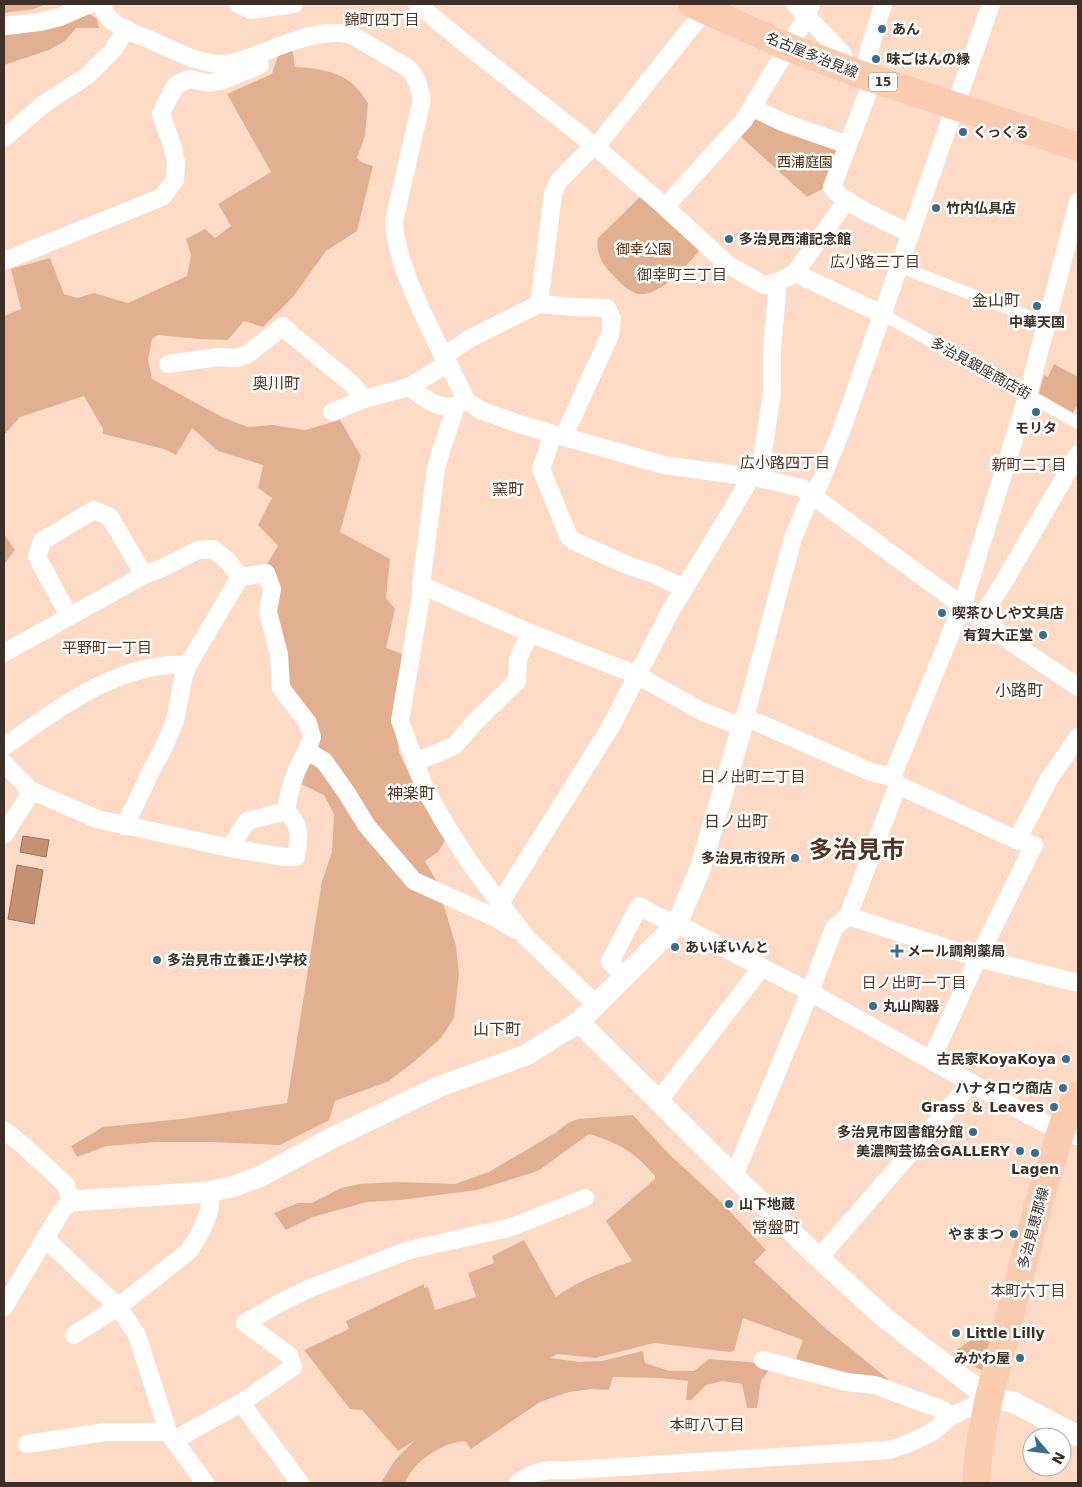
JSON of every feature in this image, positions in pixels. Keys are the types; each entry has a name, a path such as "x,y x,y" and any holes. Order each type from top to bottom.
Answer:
{"main road":[{"name":"名古屋多治見線","path":"698,7 788,47 860,70 1078,147"},
{"name":"多治見恵那線","path":"976,1483 979,1449 989,1398 1037,1209 1070,1133 1067,1114 1078,1095"}],"street":[{"path":"4,26 40,22 60,17 90,4"},
{"path":"100,4 107,16 117,25 180,53 207,62 223,64 237,62 328,32 341,32 352,35 408,68 419,85 422,99 394,221 395,235 407,276 445,360 461,403 441,451 436,469 421,596 400,721 426,789 446,827 472,866 526,937 586,995 598,1004"},
{"path":"238,4 251,10 294,4"},
{"path":"417,4 596,147 727,264 764,285 778,282 795,273 847,200"},
{"path":"883,4 860,70 848,145 832,187 835,192 847,200 910,233"},
{"path":"4,1307 61,1212 71,1201 209,1192 234,1186 259,1177 334,1137 438,1087 526,1055 579,1022 677,924 700,869 743,722 793,538 804,509 820,483 843,426 991,4"},
{"path":"539,304 552,194 558,182 590,149 596,147 690,30 698,7"},
{"path":"665,207 744,120 788,47 804,8 841,52 860,70"},
{"path":"4,138 45,103 87,76 114,50 127,29"},
{"path":"4,261 162,197 175,180 176,163 161,114 176,86 188,80 208,82 224,80 263,64 277,48"},
{"path":"752,108 782,122 848,145"},
{"path":"734,1176 810,992 834,928 848,916 895,781 962,606 1028,394 1046,323 1073,242 1078,202"},
{"path":"898,266 1046,323"},
{"path":"795,273 882,314"},
{"path":"500,903 610,728 684,588 746,486 754,477 772,393 772,349 778,282"},
{"path":"332,412 364,399 409,386 471,338 539,304 607,308 612,319 610,335 541,469 569,537 628,565 684,588"},
{"name":"多治見銀座商店街","path":"882,314 1078,423"},
{"path":"168,364 218,357 237,358 248,354 283,326 352,384 364,399"},
{"path":"409,386 428,400 443,407 448,408 461,403 522,425 664,465 754,477 802,488 980,619 1078,687"},
{"path":"980,619 1005,580 1078,454"},
{"path":"69,616 37,557 42,540 94,510 110,517 144,574"},
{"path":"4,653 144,574 162,568 198,550 213,549 228,561 240,577"},
{"path":"240,577 266,573 272,589 268,612 279,654 281,688 308,723 312,737 307,751 294,774 289,790 286,811"},
{"path":"125,826 172,728 188,665 240,577"},
{"path":"421,585 530,633 637,676 701,711 743,722 895,781 1025,842"},
{"path":"415,762 455,745 475,722 517,681 518,659 530,633"},
{"path":"4,747 75,698 100,686 134,671 170,664 188,665"},
{"path":"931,1060 978,958 1025,842 1048,779 1078,737"},
{"path":"307,751 324,761 346,792 366,826 414,881 494,917 526,937"},
{"path":"4,763 32,791 97,820 230,848 284,857 296,857 300,835 293,818 286,811"},
{"path":"4,835 32,791"},
{"path":"230,848 247,822 286,811"},
{"path":"625,976 610,962 639,906 810,992 1028,1115 1070,1133"},
{"path":"848,916 978,958 1078,983"},
{"path":"659,1100 762,967"},
{"path":"579,1022 734,1176 886,1319 989,1398 1013,1402 1078,1436"},
{"path":"819,1258 971,1083"},
{"path":"4,1130 66,1185 71,1201"},
{"path":"74,1335 118,1307 188,1251 195,1242 207,1216 210,1204 209,1192"},
{"path":"27,1444 105,1432 171,1436 241,1403 293,1367 289,1355 245,1323 278,1304 308,1289 409,1250 512,1228 585,1198"},
{"path":"47,1236 52,1244 118,1307 137,1336 171,1436 205,1483"},
{"path":"763,1360 847,1382 876,1385 943,1410 950,1417"},
{"path":"518,1483 540,1470 572,1470 889,1450 910,1443 932,1432 950,1417 989,1398"},
{"path":"241,1403 300,1483"},
{"path":"555,1483 572,1470"}],"green space":[{"path":"4,4 46,4 34,9 4,13"},
{"path":"87,12 97,19 99,28 76,28 65,41 49,50 4,65 4,35 51,27"},
{"path":"292,47 295,67 328,71 343,77 356,87 368,103 365,136 357,158 361,162 373,166 357,231 326,251 293,297 263,327 244,321 228,340 158,335 152,339 148,360 152,379 222,417 248,427 272,425 305,430 340,420 361,456 340,532 390,559 386,598 395,609 386,648 406,655 395,724 399,752 417,791 446,839 438,852 425,861 436,880 456,946 459,974 454,1018 441,1038 389,1081 335,1101 329,1120 280,1145 157,1142 107,1146 77,1157 71,1146 103,1127 181,1119 287,1103 322,881 332,852 334,814 324,795 299,783 317,737 288,680 275,612 276,575 267,564 278,546 258,525 272,498 258,488 263,465 218,451 192,428 176,455 164,449 103,434 103,429 84,396 20,417 4,435 4,316 21,309 11,269 50,258 64,294 77,298 94,293 128,303 187,276 191,255 186,239 205,229 215,238 231,226 218,204 271,172 227,94 272,74 280,49"},
{"name":"西浦庭園","path":"755,115 841,149 824,188 807,197 740,136"},
{"name":"御幸公園","path":"643,194 702,248 670,281 650,293 640,294 628,289 608,270 599,255 597,242 598,238"},
{"path":"1054,364 1078,377 1078,404 1073,413 1039,393 1044,375 1048,377"},
{"path":"4,534 15,550 4,564"},
{"path":"633,1115 668,1153 722,1203 766,1250 754,1262 824,1327 888,1379 887,1383 794,1365 803,1340 743,1318 734,1351 730,1352 654,1343 595,1358 557,1354 550,1358 580,1362 602,1361 643,1351 645,1363 669,1371 694,1371 709,1359 772,1366 761,1381 757,1408 747,1408 742,1384 723,1381 706,1385 691,1400 686,1400 688,1381 613,1377 609,1390 591,1389 569,1392 540,1402 471,1449 465,1441 456,1442 429,1454 415,1467 405,1483 381,1483 395,1460 415,1440 398,1451 362,1410 350,1409 304,1350 349,1329 346,1321 424,1284 424,1288 428,1287 435,1310 476,1297 468,1273 494,1263 492,1256 524,1240 556,1297 602,1272 632,1261 606,1221 655,1179 655,1176 626,1149 589,1134 538,1171 477,1190 400,1200 367,1202 313,1217 286,1230 274,1213 298,1203 312,1203 341,1188 360,1184 396,1182 455,1184 489,1172 555,1133 568,1123 578,1119"},
{"path":"975,1337 996,1343 989,1374 967,1363 954,1352"}],"shaded area":[{"path":"23,836 49,840 46,857 20,852"},
{"path":"17,865 43,870 34,924 8,919"}],"place":[{"name":"あん","path":"882,29"},
{"name":"味ごはんの縁","path":"876,59"},
{"name":"くっくる","path":"963,132"},
{"name":"竹内仏具店","path":"936,208"},
{"name":"多治見西浦記念館","path":"729,239"},
{"name":"中華天国","path":"1037,306"},
{"name":"モリタ","path":"1036,412"},
{"name":"喫茶ひしや文具店","path":"942,613"},
{"name":"有賀大正堂","path":"1043,635"},
{"name":"多治見市役所","path":"795,858"},
{"name":"あいぽいんと","path":"675,947"},
{"name":"メール調剤薬局","path":"897,951"},
{"name":"多治見市立養正小学校","path":"157,960"},
{"name":"丸山陶器","path":"873,1006"},
{"name":"古民家KoyaKoya","path":"1066,1059"},
{"name":"ハナタロウ商店","path":"1063,1088"},
{"name":"Grass ＆ Leaves","path":"1054,1107"},
{"name":"多治見市図書館分館","path":"973,1132"},
{"name":"美濃陶芸協会GALLERY","path":"1020,1151"},
{"name":"Lagen","path":"1035,1153"},
{"name":"山下地蔵","path":"729,1204"},
{"name":"やままつ","path":"1014,1234"},
{"name":"Little Lilly","path":"956,1333"},
{"name":"みかわ屋","path":"1020,1358"}],"district":[{"name":"錦町四丁目","path":"382,20"},
{"name":"広小路三丁目","path":"875,262"},
{"name":"御幸町三丁目","path":"682,275"},
{"name":"金山町","path":"996,300"},
{"name":"奥川町","path":"276,383"},
{"name":"広小路四丁目","path":"785,463"},
{"name":"新町二丁目","path":"1029,465"},
{"name":"窯町","path":"508,489"},
{"name":"平野町一丁目","path":"107,648"},
{"name":"小路町","path":"1019,690"},
{"name":"日ノ出町二丁目","path":"753,777"},
{"name":"神楽町","path":"411,793"},
{"name":"日ノ出町","path":"736,821"},
{"name":"多治見市","path":"857,850"},
{"name":"日ノ出町一丁目","path":"914,983"},
{"name":"山下町","path":"497,1029"},
{"name":"常盤町","path":"776,1227"},
{"name":"本町六丁目","path":"1028,1291"},
{"name":"本町八丁目","path":"707,1425"}]}
